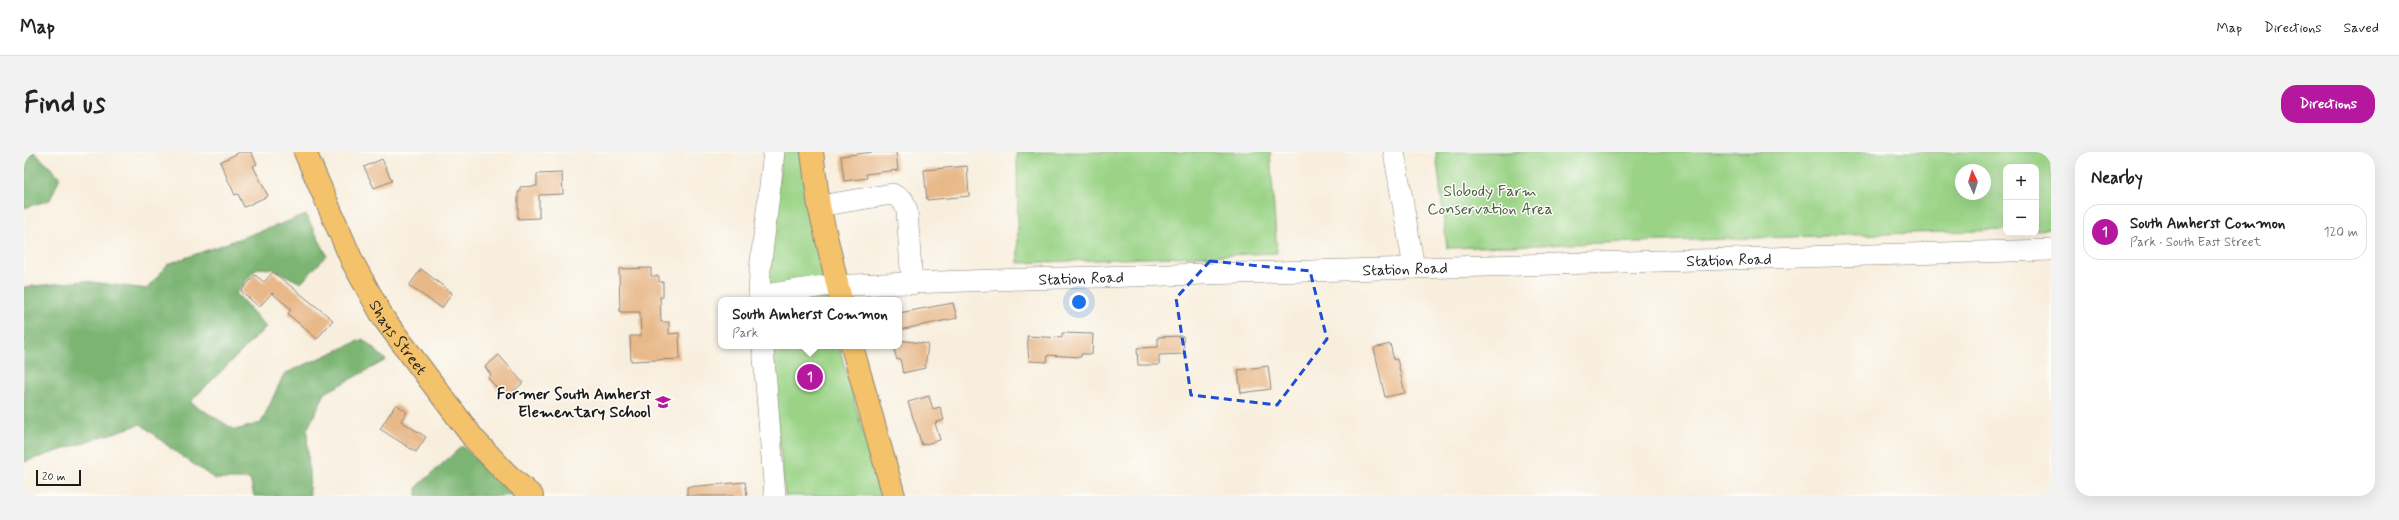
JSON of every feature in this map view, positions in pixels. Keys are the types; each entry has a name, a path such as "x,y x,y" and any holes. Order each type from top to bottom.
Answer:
{"main road":[{"name":"Shays Street","path":"305,152 353,263 387,324 474,439 506,473 532,496"},
{"path":"812,152 820,206 839,293"},
{"path":"853,349 894,496"}],"street":[{"path":"759,297 764,232 774,152"},
{"path":"1394,152 1414,268"},
{"path":"820,206 892,194 903,200 907,211 912,284"},
{"name":"Station Road","path":"763,297 800,288 839,293 912,284 2051,250"},
{"path":"763,349 776,496"}],"highlighted area":[{"path":"1210,261 1310,271 1327,339 1277,405 1191,395 1176,298"}],"green space":[{"path":"24,152 34,152 60,177 50,200 24,208"},
{"path":"782,152 802,152 826,297 764,297"},
{"path":"1017,152 1270,152 1277,253 1018,263"},
{"name":"Slobody Farm Conservation Area","path":"1436,152 2051,152 2051,229 2039,230 2039,164 2003,164 2003,230 1447,248"},
{"path":"306,215 327,255 301,283 273,269 257,268 236,293 266,327 190,402 235,430 261,423 284,374 363,339 386,360 325,393 307,430 310,496 254,496 250,479 215,479 173,450 141,424 24,462 24,287 84,281 147,289 168,264"},
{"path":"769,349 840,349 881,496 785,496"},
{"path":"462,446 516,496 417,496 417,487"}],"building":[{"path":"240,152 251,152 257,164 253,166 268,196 244,207 238,194 235,195 220,162"},
{"path":"873,152 896,152 898,170 866,174 867,178 844,181 841,156"},
{"path":"382,159 392,181 374,188 364,167"},
{"path":"967,166 969,196 927,200 924,170"},
{"path":"562,173 563,194 539,195 539,218 518,219 518,192 520,192 520,187 537,186 537,174"},
{"name":"Former South Amherst Elementary School","path":"651,268 651,276 659,276 659,282 663,282 663,297 660,297 661,322 669,322 669,334 679,333 680,359 631,361 630,336 641,336 640,312 620,312 619,269"},
{"path":"421,269 452,293 442,308 409,286"},
{"path":"273,272 333,320 317,339 288,314 291,309 272,293 259,307 241,291 255,275 264,282"},
{"path":"953,303 957,318 902,329 902,312"},
{"path":"1062,333 1093,334 1092,354 1081,354 1081,357 1048,355 1047,362 1029,361 1027,336 1062,338"},
{"path":"1183,336 1184,354 1159,355 1159,365 1138,365 1137,348 1158,347 1158,337"},
{"path":"902,340 928,344 925,368 903,373 900,359 897,360 894,349 902,349"},
{"path":"1390,344 1394,360 1397,359 1405,393 1385,397 1374,348"},
{"path":"499,355 523,383 508,396 503,390 500,392 488,378 491,375 485,367"},
{"path":"1268,366 1271,389 1241,393 1238,370"},
{"path":"929,396 933,409 940,407 944,420 935,423 940,440 922,445 908,402"},
{"path":"396,404 407,412 401,421 426,437 416,452 380,429"},
{"path":"745,482 747,496 687,496 687,487"}],"place":[{"name":"South Amherst Common","path":"810,377"},
{"name":"Former South Amherst Elementary School","path":"663,402"}]}
